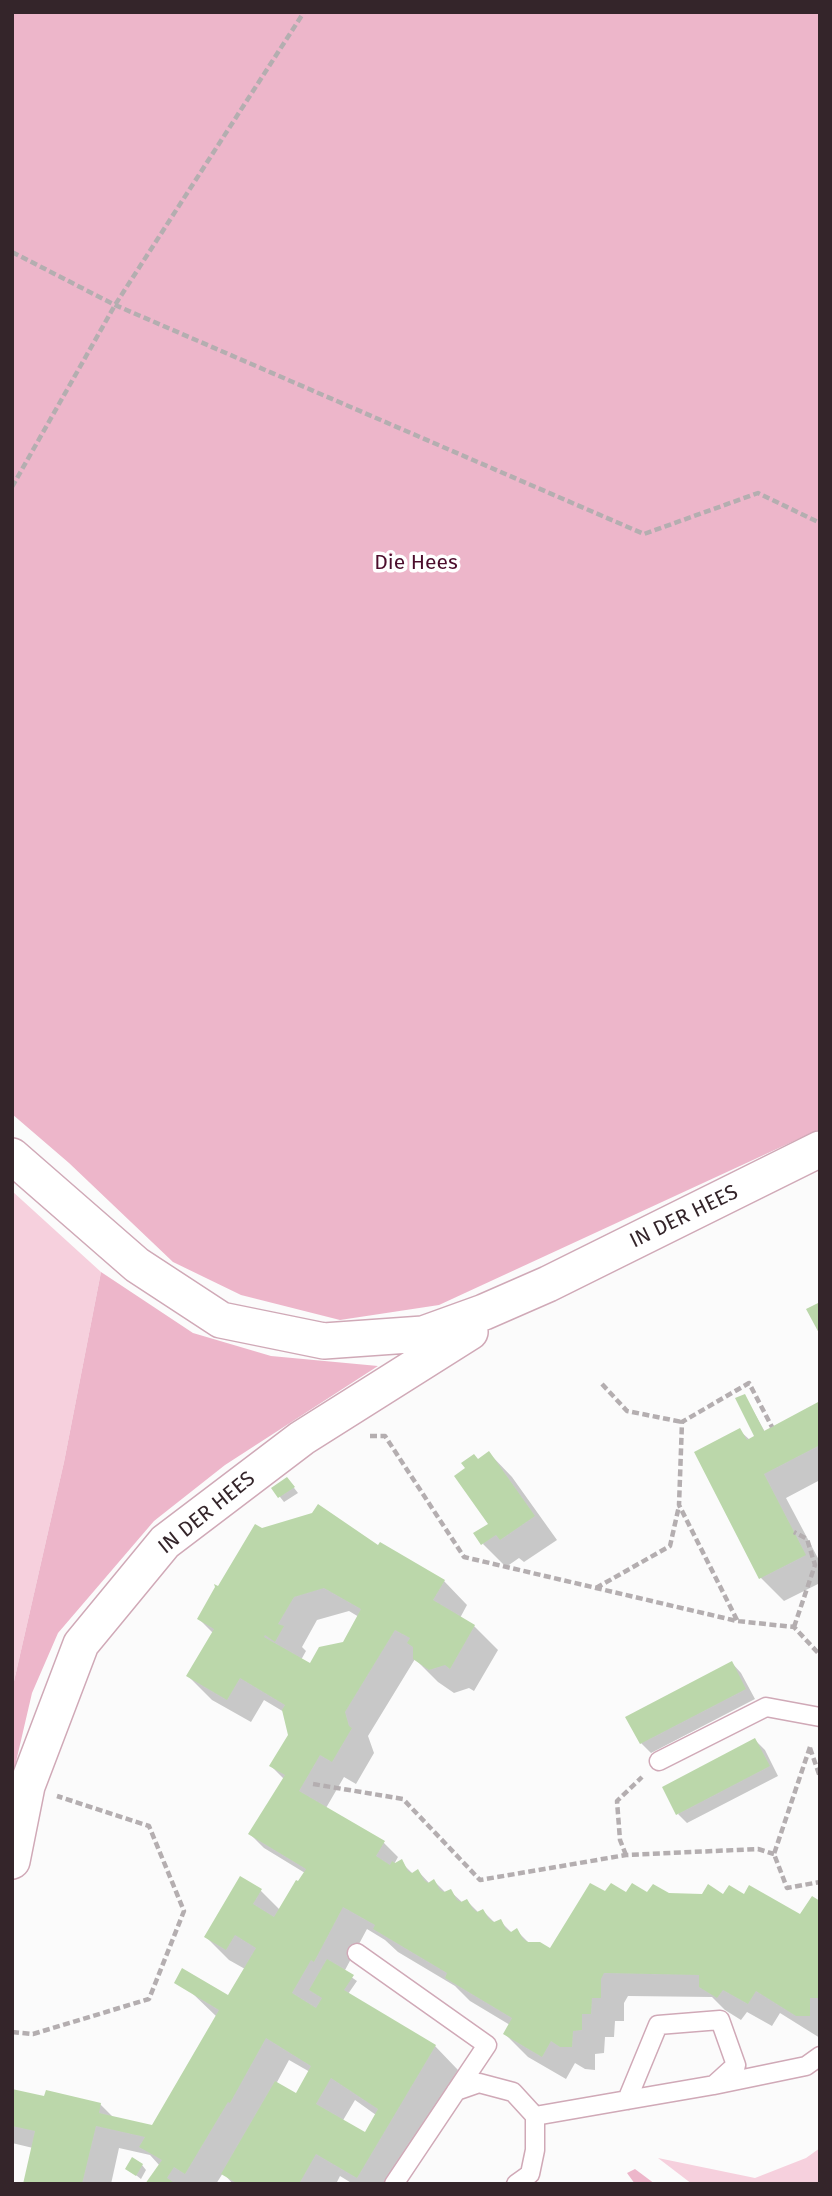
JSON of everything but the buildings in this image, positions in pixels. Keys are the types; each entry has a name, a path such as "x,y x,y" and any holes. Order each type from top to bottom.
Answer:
{"street":[{"name":"IN DER HEES","path":"12,1156 138,1265 220,1320 324,1341 422,1334 484,1312 548,1284 820,1149"},
{"name":"IN DER HEES","path":"12,1861 27,1786 80,1644 165,1542 302,1438 548,1284"}],"lane":[{"path":"659,1761 766,1707 820,1717"},
{"path":"357,1953 487,2045 394,2184"},
{"path":"627,2101 657,2025 720,2020 736,2065 714,2085"},
{"path":"535,2116 806,2066 820,2056"},
{"path":"456,2091 479,2083 513,2092 535,2116 535,2150 530,2174 517,2184"}],"path":[{"path":"12,486 115,305 304,12"},
{"path":"12,252 115,305 643,534 758,493 820,523"},
{"path":"601,1384 627,1412 682,1422 749,1383 772,1427"},
{"path":"597,1588 670,1546 679,1505 682,1422"},
{"path":"357,1437 385,1436 464,1557 737,1621 794,1627 820,1655"},
{"path":"679,1505 737,1621"},
{"path":"794,1532 807,1539 815,1565 794,1627"},
{"path":"813,1737 775,1854 787,1888 820,1882"},
{"path":"810,1747 820,1777"},
{"path":"626,1855 620,1840 617,1801 659,1761"},
{"path":"313,1784 403,1799 480,1880 626,1855 758,1849 775,1854"},
{"path":"12,2032 33,2034 149,1999 184,1911 149,1826 27,1786"}],"shaded area":[{"path":"12,1191 101,1272 64,1462 12,1690"},
{"path":"820,2148 820,2184 692,2184 658,2158 755,2178 806,2158"}],"green space":[{"name":"Die Hees","path":"12,12 820,12 820,1129 439,1305 340,1320 241,1295 173,1262 69,1163 12,1114"},
{"path":"101,1272 193,1333 271,1356 378,1366 225,1465 154,1521 58,1633 32,1693 12,1779 12,1690 64,1462"},
{"path":"635,2169 655,2184 635,2184 627,2173"}]}
